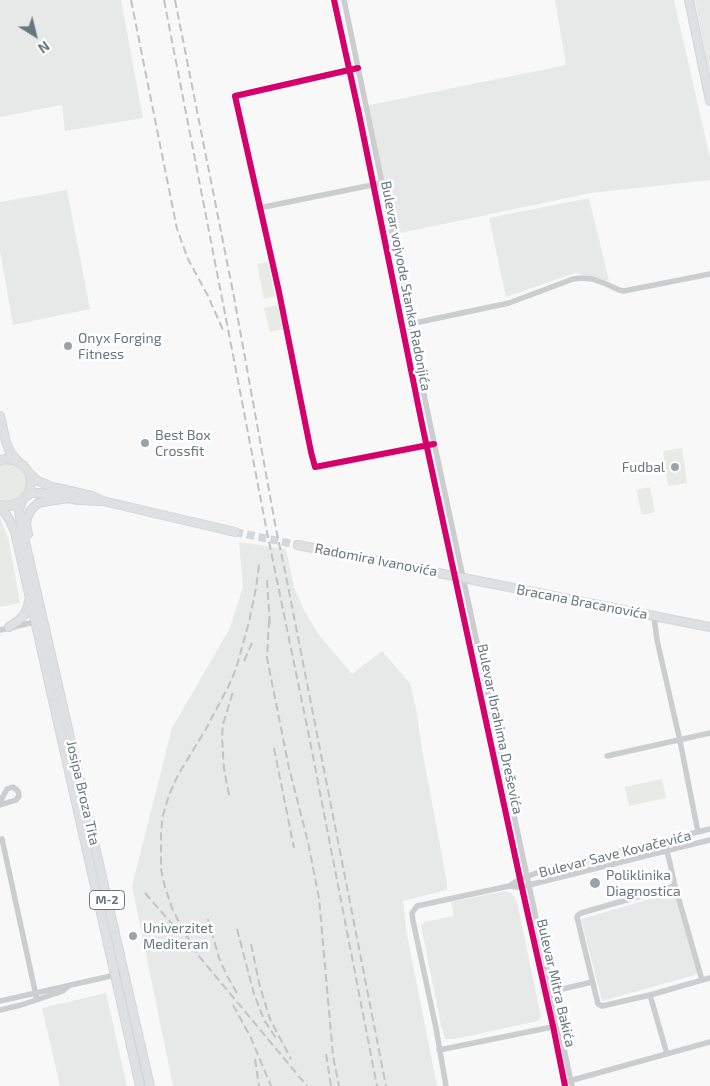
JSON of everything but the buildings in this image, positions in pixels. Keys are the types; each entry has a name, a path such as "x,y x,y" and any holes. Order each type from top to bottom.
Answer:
{"main road":[{"path":"689,0 710,101"},
{"path":"0,416 10,452 36,480 52,487 92,496 103,501 235,532"},
{"path":"0,460 10,459 18,461"},
{"name":"M-2","path":"0,505 11,506 24,498 31,483 30,474"},
{"path":"24,498 31,493 40,493 90,502 103,501"},
{"name":"Josipa Broza Tita","path":"24,498 19,510 39,621 78,792 140,1086"},
{"path":"28,553 27,521 31,510 38,503 68,498"},
{"name":"Josipa Broza Tita","path":"0,505 15,532 30,596 39,621"},
{"name":"Radomira Ivanovića","path":"298,544 459,577"},
{"name":"Bracana Bracanovića","path":"459,577 710,627"},
{"path":"9,628 24,615 30,596"},
{"name":"Josipa Broza Tita","path":"78,792 124,973 150,1086"}],"street":[{"name":"Bulevar vojvode Stanka Radonjića","path":"334,0 426,445 459,577"},
{"name":"Bulevar vojvode Stanka Radonjića","path":"344,0 388,207 459,577"},
{"path":"358,68 235,96 279,292 309,443 316,467 434,444"},
{"path":"259,208 382,182"},
{"path":"410,324 509,302 573,279 592,279 624,291 710,274"},
{"name":"Bulevar Ibrahima Dreševića","path":"459,577 529,884"},
{"name":"Bulevar Ibrahima Dreševića","path":"459,577 521,886"},
{"path":"654,617 657,640 698,832"},
{"path":"0,630 39,621"},
{"path":"607,756 710,733"},
{"name":"Bulevar Save Kovačevića","path":"509,886 527,876 569,864 710,829"},
{"path":"2,839 37,1000"},
{"path":"664,840 702,980"},
{"name":"Bulevar Save Kovačevića","path":"509,886 521,886 710,840"},
{"name":"Bulevar Mitra Bakića","path":"529,884 548,992"},
{"path":"446,1086 436,1028 412,921 412,913 417,906 509,886"},
{"name":"Bulevar Mitra Bakića","path":"521,886 548,992 568,1084 710,1042"},
{"path":"675,886 578,915 598,1004 602,1006 650,995 710,978"},
{"path":"0,1001 124,973"},
{"path":"548,992 592,982"},
{"path":"0,1010 63,991 70,985"},
{"path":"650,995 667,1054"},
{"path":"439,1050 556,1026"}],"shaded area":[{"path":"0,0 121,0 143,118 65,131 62,105 0,117"},
{"path":"555,0 674,0 710,158 710,180 591,193 396,234 365,106 566,65"},
{"path":"695,0 710,0 710,78"},
{"path":"67,190 90,309 13,325 0,251 0,202"},
{"path":"589,198 609,281 575,273 506,297 489,218"},
{"path":"268,262 275,296 264,299 257,264"},
{"path":"278,305 284,329 270,332 264,308"},
{"name":"Fudbal","path":"682,448 687,483 668,486 663,451"},
{"path":"8,463 19,467 26,477 25,489 22,494 12,501 0,499 0,465"},
{"path":"650,487 655,512 642,515 636,490"},
{"path":"0,518 9,541 20,603 0,607"},
{"path":"239,542 286,549 294,587 304,610 319,635 352,674 382,651 410,683 447,883 447,890 403,901 407,935 437,1086 173,1086 132,886 172,728 230,628 243,587"},
{"path":"662,779 666,798 629,806 625,787"},
{"path":"648,847 648,851 547,876 546,874 565,867"},
{"path":"506,891 512,894 517,902 541,1017 538,1021 455,1039 445,1039 421,926 424,922 454,916 451,902"},
{"path":"674,892 698,974 602,1001 581,919"},
{"path":"106,993 127,1086 60,1086 42,1008"}],"tunnel":[{"path":"235,532 298,545"}],"railway":[{"path":"131,0 177,229 188,259 208,296 223,330"},
{"path":"164,0 377,1086"},
{"path":"175,0 234,297 276,529 386,1086"},
{"path":"259,565 249,622 236,669 206,729 178,775 169,795 163,815 161,832 161,869 172,908 198,955 307,1086"},
{"path":"267,580 270,626"},
{"path":"269,620 267,658 289,768 308,842 319,898 333,1056 339,1086"},
{"path":"244,661 252,643"},
{"path":"229,795 224,769 222,737 223,724 233,692"},
{"path":"274,748 294,848"},
{"path":"145,893 179,932"},
{"path":"208,919 219,958 237,993"},
{"path":"237,929 254,994 264,1020 276,1038"},
{"path":"251,944 260,987 270,1019 291,1059"},
{"path":"233,1005 251,1038 271,1086"},
{"path":"326,1054 331,1086"},
{"path":"255,1059 259,1086"}],"cycle path":[{"path":"334,0 423,429 565,1086"},
{"path":"358,68 235,96 279,292 315,467 434,444"}],"place":[{"name":"Onyx Forging Fitness","path":"68,346"},
{"name":"Best Box Crossfit","path":"145,443"},
{"name":"Fudbal","path":"675,467"},
{"name":"Poliklinika Diagnostica","path":"595,883"},
{"name":"Univerzitet Mediteran","path":"133,936"}]}
